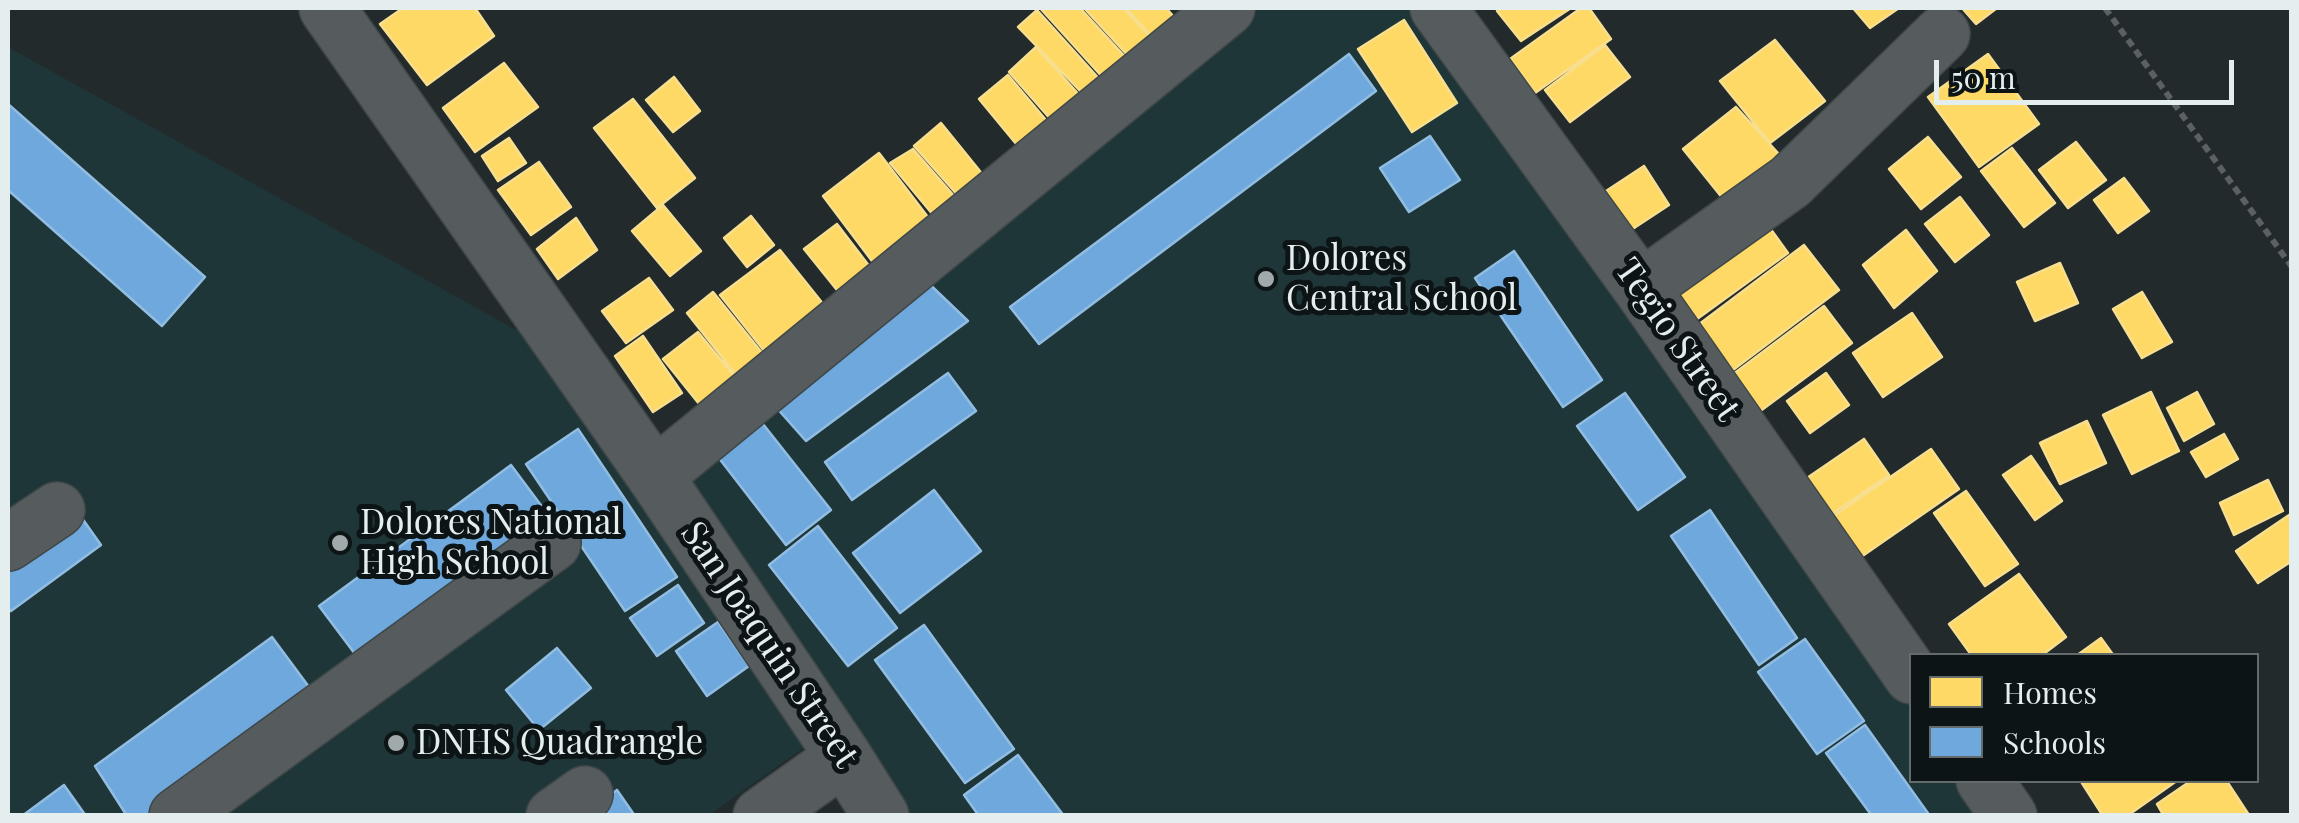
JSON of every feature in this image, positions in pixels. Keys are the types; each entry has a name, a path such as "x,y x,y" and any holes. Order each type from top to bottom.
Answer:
{"street":[{"name":"San Joaquin Street","path":"326,8 655,476 881,816"},
{"path":"655,476 1227,8"},
{"name":"Tegio Street","path":"1438,8 1641,288 1909,672"},
{"path":"1641,288 1790,182 1942,34"},
{"path":"8,543 58,510"},
{"path":"177,816 553,543"},
{"path":"760,816 844,757"},
{"path":"1986,783 2009,816"}],"path":[{"path":"2105,8 2292,266"}],"shaded area":[{"name":"Dolores Central School","path":"1237,8 1430,8 1909,692 1909,783 1972,783 1996,815 889,815 671,478"},
{"name":"Dolores National High School","path":"8,47 536,341 809,744 709,815 8,815"}],"building: Homes":[{"path":"403,8 475,8 494,36 427,85 380,24"},
{"path":"1040,8 1080,8 1129,61 1105,80"},
{"path":"1084,8 1123,8 1153,40 1131,59"},
{"path":"1126,8 1166,8 1176,19 1154,39"},
{"path":"1571,8 1521,41 1497,11"},
{"path":"1581,8 1589,8 1611,39 1535,93 1510,59"},
{"path":"1853,8 1899,8 1870,28"},
{"path":"1962,8 1997,8 1976,24"},
{"path":"1037,10 1102,82 1085,96 1018,27"},
{"path":"1404,20 1457,103 1412,132 1358,49"},
{"path":"1775,40 1825,101 1770,143 1720,81"},
{"path":"1605,45 1630,77 1570,122 1545,90"},
{"path":"1036,47 1082,98 1053,122 1009,72"},
{"path":"1988,54 2039,124 1979,167 1928,97"},
{"path":"504,63 538,107 475,152 443,108"},
{"path":"1008,75 1051,126 1022,151 979,99"},
{"path":"674,77 700,111 673,132 646,100"},
{"path":"633,99 695,178 657,208 594,128"},
{"path":"1736,107 1788,164 1736,215 1683,149"},
{"path":"941,123 988,181 961,199 914,146"},
{"path":"1928,137 1961,177 1921,209 1889,169"},
{"path":"509,138 526,163 498,181 482,156"},
{"path":"2076,142 2106,180 2068,208 2039,170"},
{"path":"2012,148 2055,203 2024,227 1981,171"},
{"path":"913,149 962,205 939,222 890,163"},
{"path":"879,153 934,225 875,265 823,196"},
{"path":"539,162 571,207 531,235 498,190"},
{"path":"1644,166 1669,205 1628,232 1603,193"},
{"path":"2124,178 2149,211 2118,233 2094,200"},
{"path":"1960,197 1989,235 1955,262 1925,224"},
{"path":"663,205 701,251 670,276 632,231"},
{"path":"751,216 774,245 747,267 724,238"},
{"path":"1762,217 1788,253 1693,322 1666,286"},
{"path":"576,218 597,250 558,279 537,249"},
{"path":"837,224 873,271 841,295 804,249"},
{"path":"1906,230 1937,271 1894,308 1863,265"},
{"path":"1804,245 1839,290 1729,373 1694,328"},
{"path":"780,250 828,310 769,357 720,295"},
{"path":"2060,263 2078,303 2035,321 2017,282"},
{"path":"649,278 673,310 626,343 602,311"},
{"path":"713,292 767,359 740,380 687,313"},
{"path":"2142,292 2172,342 2142,358 2113,309"},
{"path":"1824,306 1852,343 1755,415 1728,378"},
{"path":"1912,313 1942,357 1883,397 1853,353"},
{"path":"698,332 739,382 704,410 663,359"},
{"path":"643,336 682,393 653,412 615,356"},
{"path":"1826,373 1849,405 1810,433 1787,401"},
{"path":"2151,392 2179,451 2132,474 2103,415"},
{"path":"2197,392 2214,424 2184,441 2167,408"},
{"path":"2087,421 2106,463 2060,484 2040,443"},
{"path":"2224,434 2238,459 2206,477 2191,452"},
{"path":"1864,439 1889,475 1829,516 1804,480"},
{"path":"1931,449 1959,489 1861,557 1832,517"},
{"path":"2031,456 2062,501 2035,520 2003,475"},
{"path":"2268,480 2283,511 2234,535 2220,503"},
{"path":"1966,491 2018,564 1985,586 1934,513"},
{"path":"2292,513 2292,561 2258,583 2236,551"},
{"path":"2019,574 2066,637 2045,653 1970,653 1949,624"},
{"path":"2101,638 2112,653 2080,653"},
{"path":"2082,783 2174,783 2127,816 2103,816"},
{"path":"2188,783 2228,783 2249,815 2164,816 2157,804"}],"building: Schools":[{"path":"1349,54 1376,91 1039,344 1010,307"},
{"path":"8,104 205,277 162,326 8,190"},
{"path":"1430,136 1460,180 1409,212 1380,168"},
{"path":"1514,251 1602,380 1563,407 1475,278"},
{"path":"921,276 968,321 806,441 767,397"},
{"path":"948,373 976,411 852,500 825,462"},
{"path":"1625,393 1685,477 1638,510 1577,426"},
{"path":"759,419 831,510 786,545 715,453"},
{"path":"578,429 677,577 625,611 526,464"},
{"path":"511,465 552,520 361,662 319,606"},
{"path":"934,490 981,551 900,613 853,553"},
{"path":"72,504 101,545 11,611 8,551"},
{"path":"1710,510 1797,638 1759,665 1671,536"},
{"path":"818,526 897,628 848,666 769,565"},
{"path":"678,585 704,623 657,656 630,618"},
{"path":"718,622 749,666 707,696 676,651"},
{"path":"924,625 1014,749 965,783 875,660"},
{"path":"272,637 312,691 148,816 127,816 95,766"},
{"path":"1805,639 1864,721 1817,754 1758,672"},
{"path":"557,648 591,688 539,730 506,690"},
{"path":"1865,725 1930,816 1872,816 1826,753"},
{"path":"1018,755 1064,816 979,816 964,795"},
{"path":"64,785 86,816 22,816"},
{"path":"617,790 635,816 582,816"}],"place":[{"name":"Dolores Central School","path":"1266,279"},
{"name":"Dolores National High School","path":"340,543"},
{"name":"DNHS Quadrangle","path":"396,743"}]}
